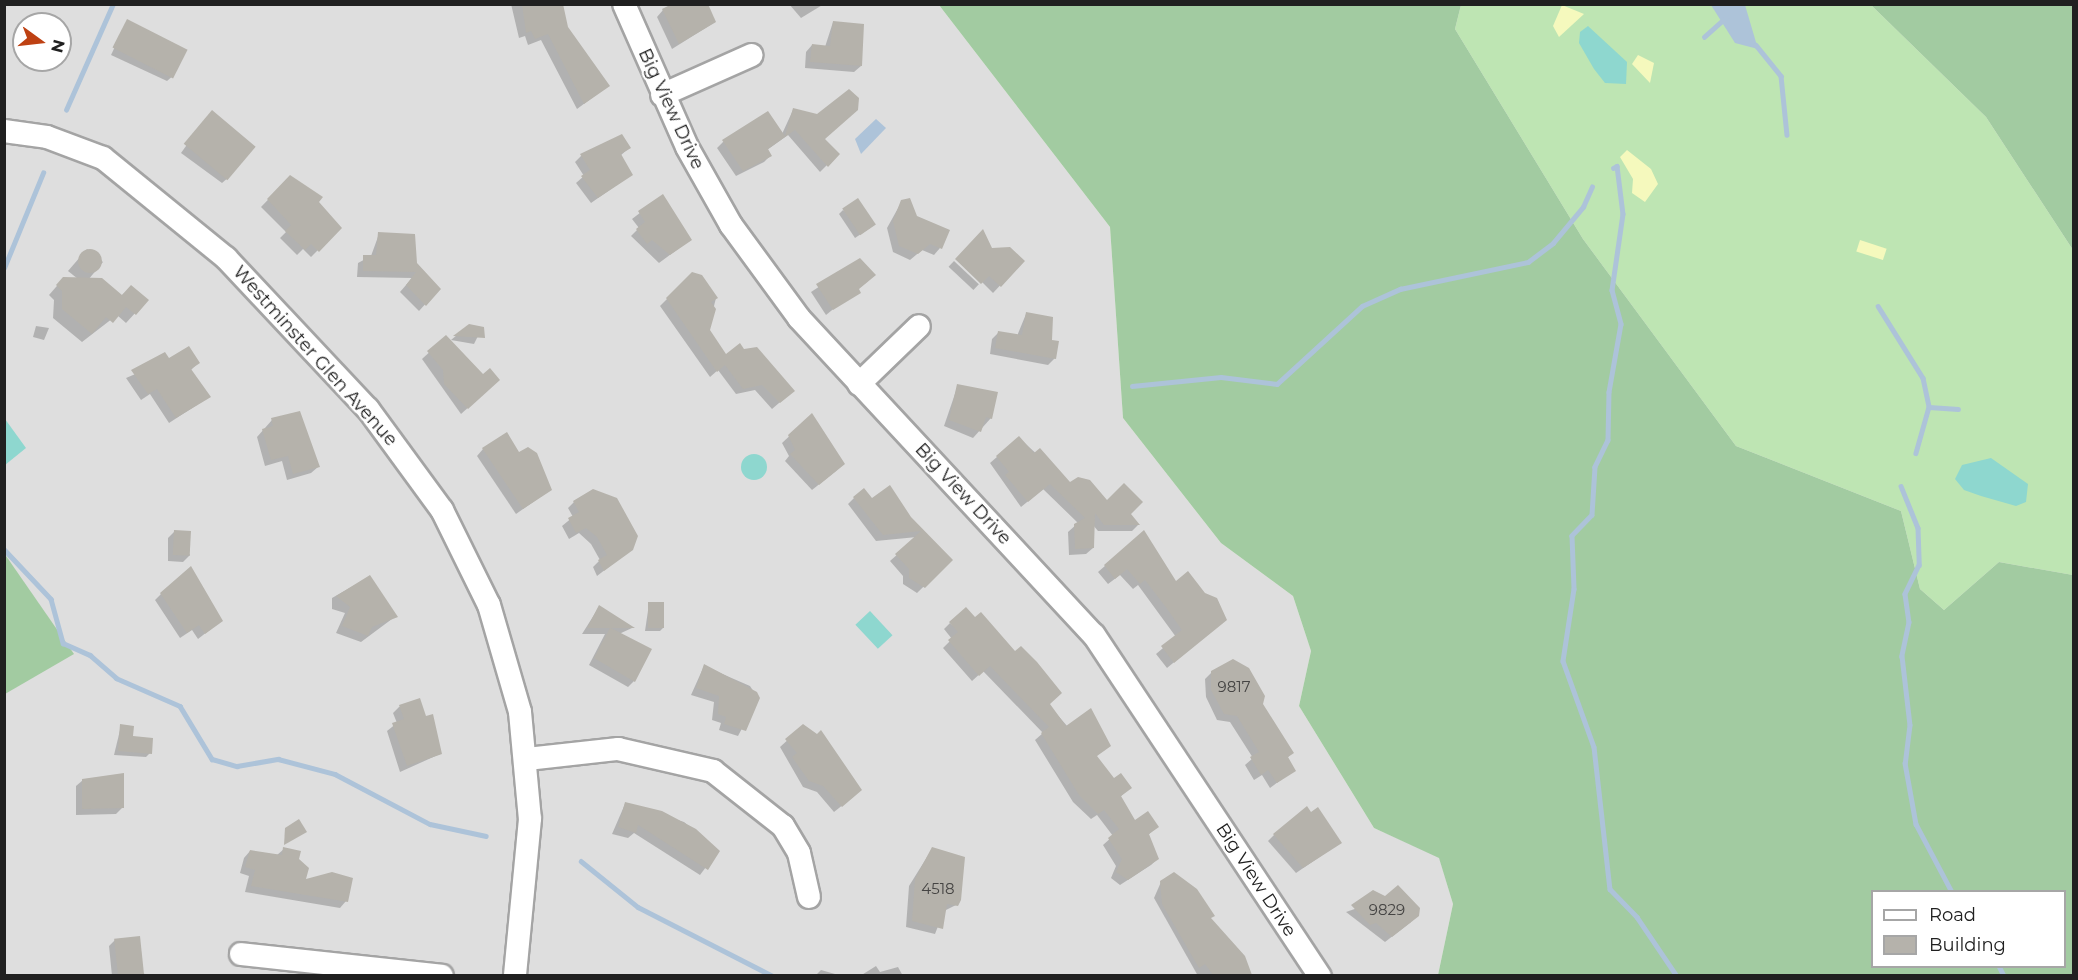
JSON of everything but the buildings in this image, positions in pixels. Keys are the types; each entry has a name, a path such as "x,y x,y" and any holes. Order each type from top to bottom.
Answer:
{"street":[{"name":"Big View Drive","path":"624,4 662,95 731,225 799,318 1094,635 1320,975"},
{"path":"662,95 752,55"},
{"name":"Westminster Glen Avenue","path":"4,131 75,145 125,173 256,286 368,409 424,482 478,579 499,633 527,759 529,859 515,975"},
{"path":"859,384 919,326"},
{"path":"527,759 618,749 713,771 783,826 799,853 810,897"},
{"path":"241,954 442,975"}],"shaded area":[{"path":"5,5 939,5 1110,227 1123,418 1221,543 1293,596 1311,651 1299,706 1374,828 1439,857 1453,904 1438,975 5,976"},
{"path":"939,5 1461,5 1455,29 1583,239 1736,446 1901,511 1920,589 1944,610 1999,562 2073,575 2073,975 1438,975 1453,904 1439,858 1374,828 1299,706 1311,651 1293,596 1221,543 1123,418 1110,227"},
{"path":"1461,5 1871,5 1986,117 2073,250 2073,575 1999,562 1944,610 1920,589 1901,511 1736,446 1583,239 1455,29"},
{"path":"1711,5 1745,5 1758,49 1735,43"},
{"path":"1871,5 2073,5 2073,250 1986,117"},
{"path":"1588,26 1627,62 1626,84 1605,83 1594,69 1579,43 1580,32"},
{"path":"876,119 886,128 861,154 855,139"},
{"path":"5,419 26,448 4,465"},
{"path":"754,454 763,458 767,467 763,476 754,480 745,476 741,467 745,458"},
{"path":"1991,458 2028,484 2026,502 2016,506 1981,496 1964,490 1955,479 1962,465"},
{"path":"4,553 74,654 5,694 4,694"},
{"path":"870,611 893,635 878,649 855,625"}],"sand":[{"path":"1562,5 1584,14 1559,37 1553,26"},
{"path":"1638,55 1654,63 1650,83 1632,64"},
{"path":"1627,150 1651,169 1658,184 1645,202 1632,193 1633,179 1620,157"},
{"path":"1860,240 1887,249 1883,260 1856,251"}],"waterway":[{"path":"66,110 113,4"},
{"path":"1704,37 1726,17"},
{"path":"1756,45 1781,76 1787,135"},
{"path":"1613,168 1617,166 1623,214 1612,290 1621,324 1609,392 1608,440 1595,467 1592,515 1572,536 1574,589 1563,661 1594,747 1610,889 1637,917 1677,976"},
{"path":"4,268 43,173"},
{"path":"1132,386 1221,377 1277,384 1362,306 1400,289 1528,262 1553,243 1583,207 1592,187"},
{"path":"1878,306 1923,378 1929,407 1916,453"},
{"path":"1929,407 1958,409"},
{"path":"1901,486 1918,528 1919,565 1905,594 1909,622 1902,656 1910,725 1905,763 1916,824 1951,890"},
{"path":"4,549 51,599 63,643 90,655 116,678 180,706 212,759 237,766 278,759 335,774 430,824 486,836"},
{"path":"581,861 638,907 773,976"},
{"path":"2000,968 2004,976"}]}
